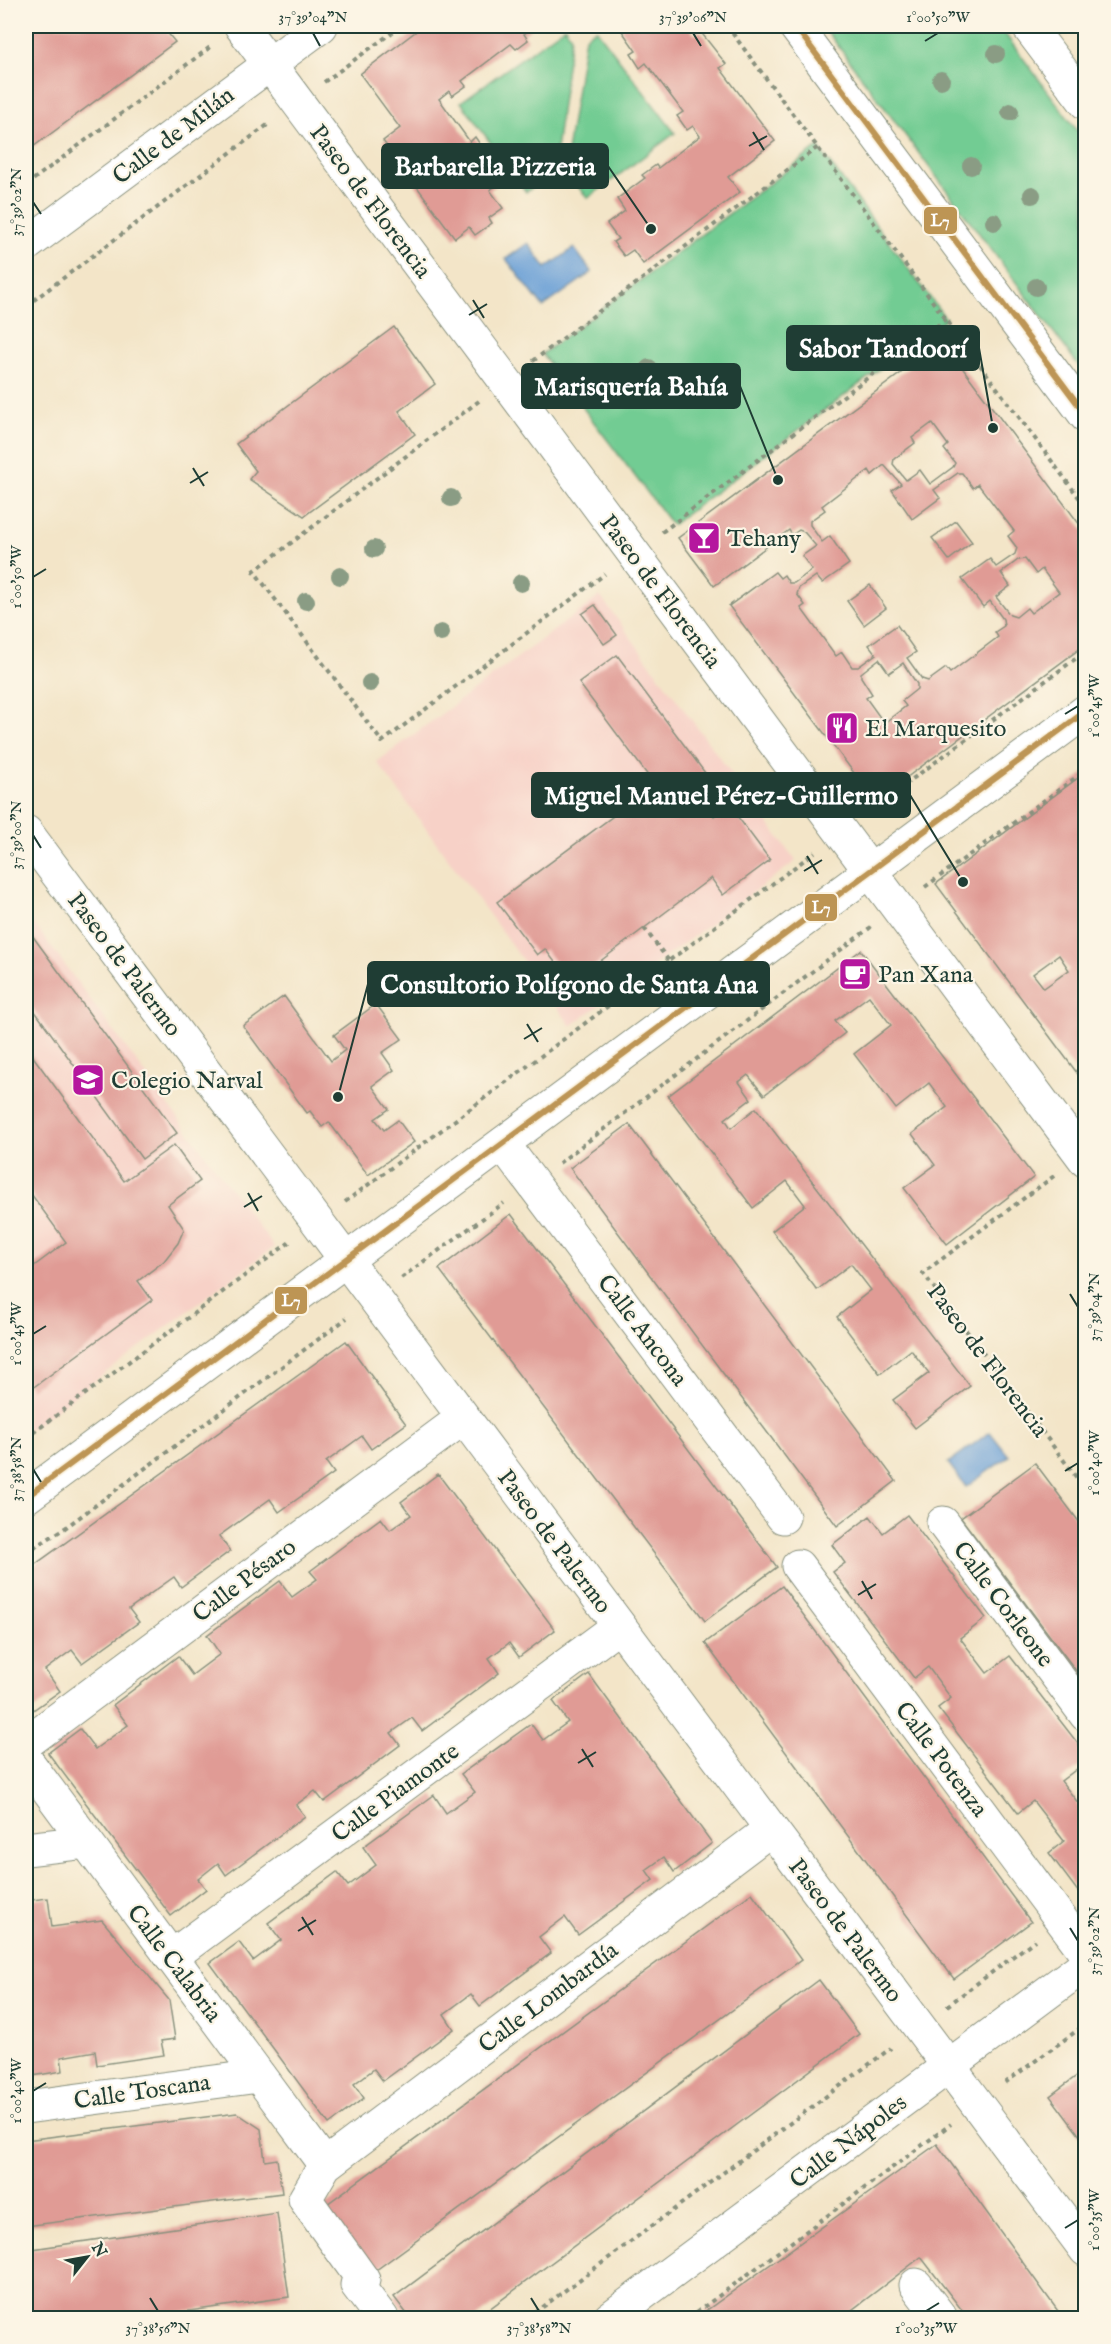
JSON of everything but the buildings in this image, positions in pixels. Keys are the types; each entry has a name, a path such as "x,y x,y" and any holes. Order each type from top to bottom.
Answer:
{"street":[{"name":"Calle de Milán","path":"26,245 321,26"},
{"path":"795,26 1086,416"},
{"path":"1028,26 1086,103"},
{"name":"Paseo de Florencia","path":"231,32 269,64 298,102 1084,1158"},
{"path":"26,1497 1086,711"},
{"name":"Paseo de Palermo","path":"26,831 976,2104 1075,2215 1086,2250"},
{"name":"Calle Ancona","path":"503,1144 783,1517"},
{"name":"Calle Pésaro","path":"26,1743 463,1418"},
{"name":"Calle Corleone","path":"943,1523 1086,1714"},
{"name":"Calle Potenza","path":"798,1566 1086,1953"},
{"name":"Calle Piamonte","path":"171,1957 619,1626"},
{"name":"Calle Calabria","path":"26,1760 325,2165"},
{"name":"Calle Lombardía","path":"325,2165 771,1829"},
{"path":"26,1849 86,1842"},
{"name":"Calle Nápoles","path":"610,2319 1086,1964"},
{"name":"Calle Toscana","path":"26,2107 260,2076"},
{"path":"325,2165 305,2199 363,2280 357,2285 382,2319"},
{"path":"916,2284 941,2319"}],"path":[{"path":"26,306 401,26"},
{"path":"727,26 1086,507"},
{"path":"26,185 231,32"},
{"path":"26,1438 1086,651"},
{"path":"644,928 669,961"},
{"name":"Paseo de Florencia","path":"1084,1158 923,1273 1086,1490"},
{"path":"528,2319 1062,1921"},
{"path":"689,2319 1086,2024"}],"shaded area":[{"path":"600,596 796,861 571,1026 377,762"},
{"name":"Colegio Narval","path":"26,913 274,1247 26,1432"}],"green space":[{"path":"823,26 999,26 1085,141 1085,374"},
{"path":"565,27 571,36 553,172 526,192 461,102"},
{"path":"596,29 675,133 588,198 564,171 585,37"},
{"path":"818,147 946,319 672,525 542,354"}],"water":[{"path":"528,243 546,268 574,248 592,272 543,307 506,259"},
{"path":"990,1432 1009,1456 966,1487 948,1463"}],"transit line":[{"name":"L7","path":"795,26 1086,415"},
{"name":"L7","path":"26,1497 1086,711"}],"place":[{"name":"Barbarella Pizzeria","path":"651,229"},
{"name":"Sabor Tandoorí","path":"993,428"},
{"name":"Marisquería Bahía","path":"778,480"},
{"name":"Tehany","path":"704,538"},
{"name":"El Marquesito","path":"842,728"},
{"name":"Miguel Manuel Pérez-Guillermo","path":"963,882"},
{"name":"Pan Xana","path":"855,974"},
{"name":"Colegio Narval","path":"88,1080"},
{"name":"Consultorio Polígono de Santa Ana","path":"338,1097"}]}
